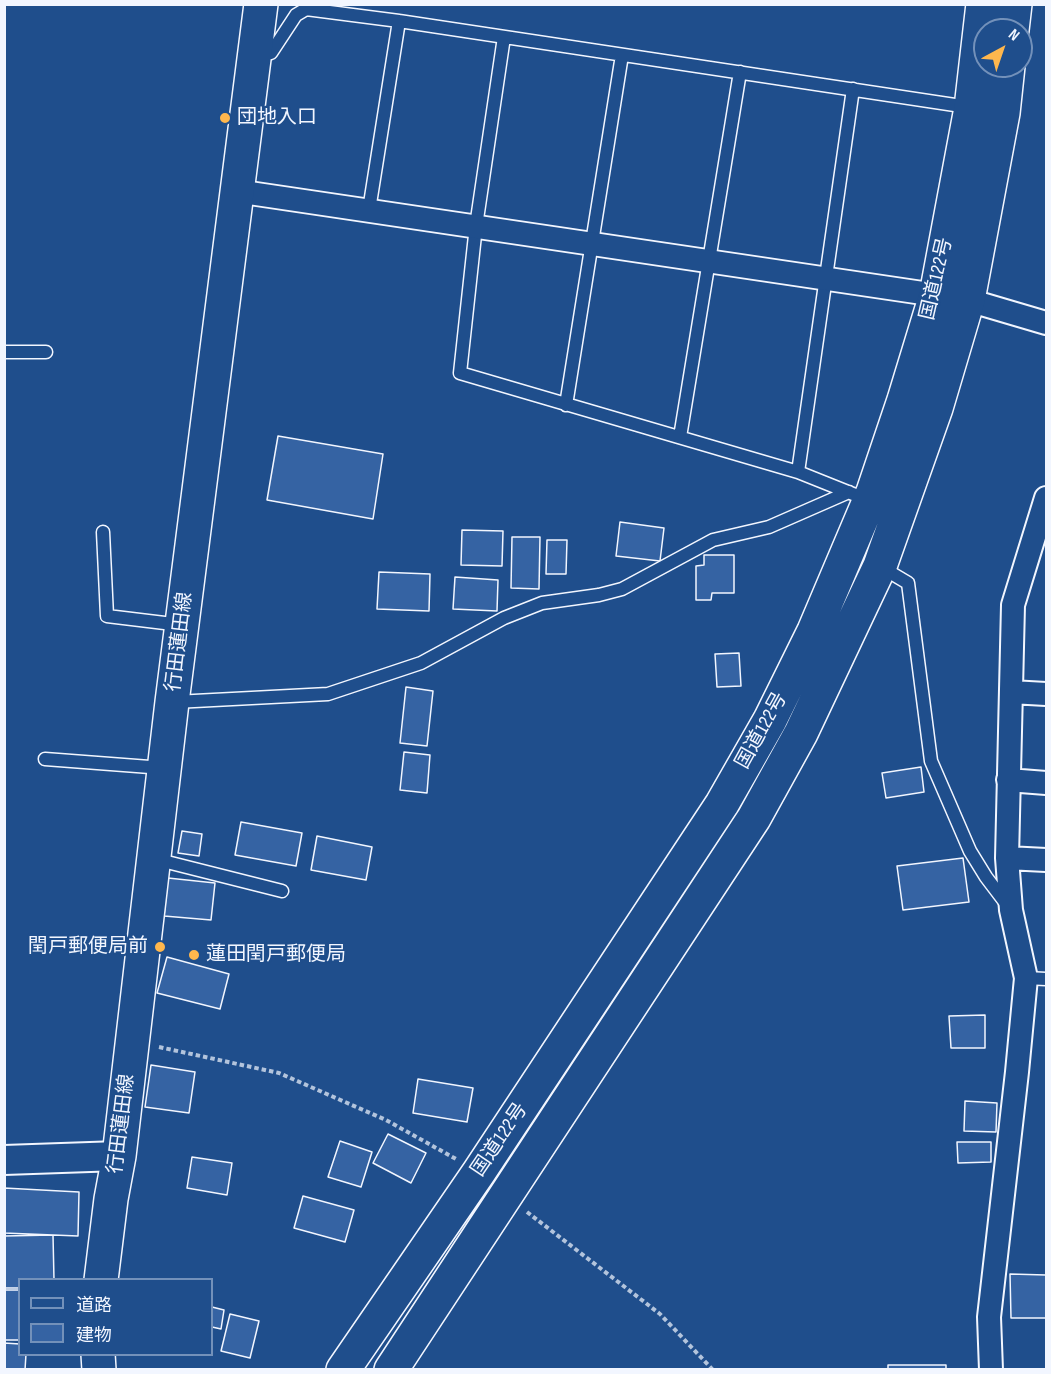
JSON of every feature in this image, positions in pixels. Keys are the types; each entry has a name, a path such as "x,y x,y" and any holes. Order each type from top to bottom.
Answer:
{"main road":[{"name":"行田蓮田線","path":"101,1278 119,1156 172,702 261,4"},
{"name":"国道122号","path":"343,1370 479,1172 722,804 770,720 814,631 859,497 904,400 936,295 971,108 983,4"},
{"name":"国道122号","path":"391,1370 754,818 801,733 880,566 936,408 968,300 1001,125 1007,78"}],"street":[{"path":"236,191 968,300 1047,323"},
{"path":"991,1370 989,1317 1017,1072 1036,978 1011,910 1007,858 1013,605 1047,498"},
{"path":"1011,692 1047,694"},
{"path":"1008,780 1047,783"},
{"path":"1007,858 1047,860"},
{"path":"4,1160 119,1156"}],"lane":[{"path":"255,55 271,53 296,15 306,9 399,21 971,108"},
{"path":"369,210 399,21"},
{"path":"504,37 476,226 460,373 798,472 859,497"},
{"path":"566,405 622,55"},
{"path":"680,438 740,72"},
{"path":"798,472 853,89"},
{"path":"4,352 46,352"},
{"path":"172,702 328,694 421,663 504,618 542,603 599,595 622,589 713,540 770,527 859,497"},
{"path":"103,532 107,616 182,625"},
{"path":"880,566 908,583 931,760 970,851 1011,910"},
{"path":"45,759 165,768"},
{"path":"154,859 282,891"}],"path":[{"path":"132,1041 279,1073 386,1120 479,1172"},
{"path":"505,1196 660,1314 712,1370"}],"building":[{"path":"278,436 383,454 373,519 267,500"},
{"path":"620,522 664,528 660,561 616,556"},
{"path":"462,530 503,531 502,566 461,565"},
{"path":"512,537 540,537 539,589 511,588"},
{"path":"547,540 567,540 566,574 546,574"},
{"path":"704,555 734,555 734,593 712,593 711,600 696,600 696,566 704,565"},
{"path":"379,572 430,574 429,611 377,609"},
{"path":"455,577 498,580 497,611 453,609"},
{"path":"739,653 741,686 717,687 715,654"},
{"path":"406,687 433,691 427,746 400,743"},
{"path":"404,752 430,755 427,793 400,790"},
{"path":"921,767 924,792 886,798 882,773"},
{"path":"241,822 302,833 296,866 235,855"},
{"path":"182,831 202,834 199,856 178,853"},
{"path":"317,836 372,847 366,880 311,870"},
{"path":"963,858 969,902 903,910 897,866"},
{"path":"168,878 215,883 211,920 164,916"},
{"path":"167,957 229,974 220,1009 157,993"},
{"path":"985,1015 985,1048 951,1048 949,1016"},
{"path":"151,1065 195,1072 189,1113 145,1107"},
{"path":"418,1079 473,1088 467,1122 413,1113"},
{"path":"965,1101 997,1103 996,1132 964,1131"},
{"path":"388,1134 426,1153 411,1183 373,1163"},
{"path":"340,1141 372,1152 361,1187 328,1177"},
{"path":"957,1142 991,1142 991,1162 958,1163"},
{"path":"192,1157 232,1163 227,1195 187,1188"},
{"path":"4,1188 79,1192 78,1236 4,1233"},
{"path":"303,1196 354,1210 345,1242 294,1228"},
{"path":"53,1235 54,1278 18,1278 18,1288 4,1288 4,1236"},
{"path":"1010,1274 1046,1275 1046,1318 1011,1318"},
{"path":"4,1290 18,1290 18,1340 4,1340"},
{"path":"213,1307 224,1310 221,1329 213,1327"},
{"path":"230,1314 259,1321 250,1358 221,1351"},
{"path":"4,1343 18,1344 18,1356 26,1356 25,1370 4,1370"},
{"path":"888,1365 946,1365 946,1370 888,1370"}],"place":[{"name":"団地入口","path":"225,118"},
{"name":"閏戸郵便局前","path":"160,947"},
{"name":"蓮田閏戸郵便局","path":"194,955"}]}
